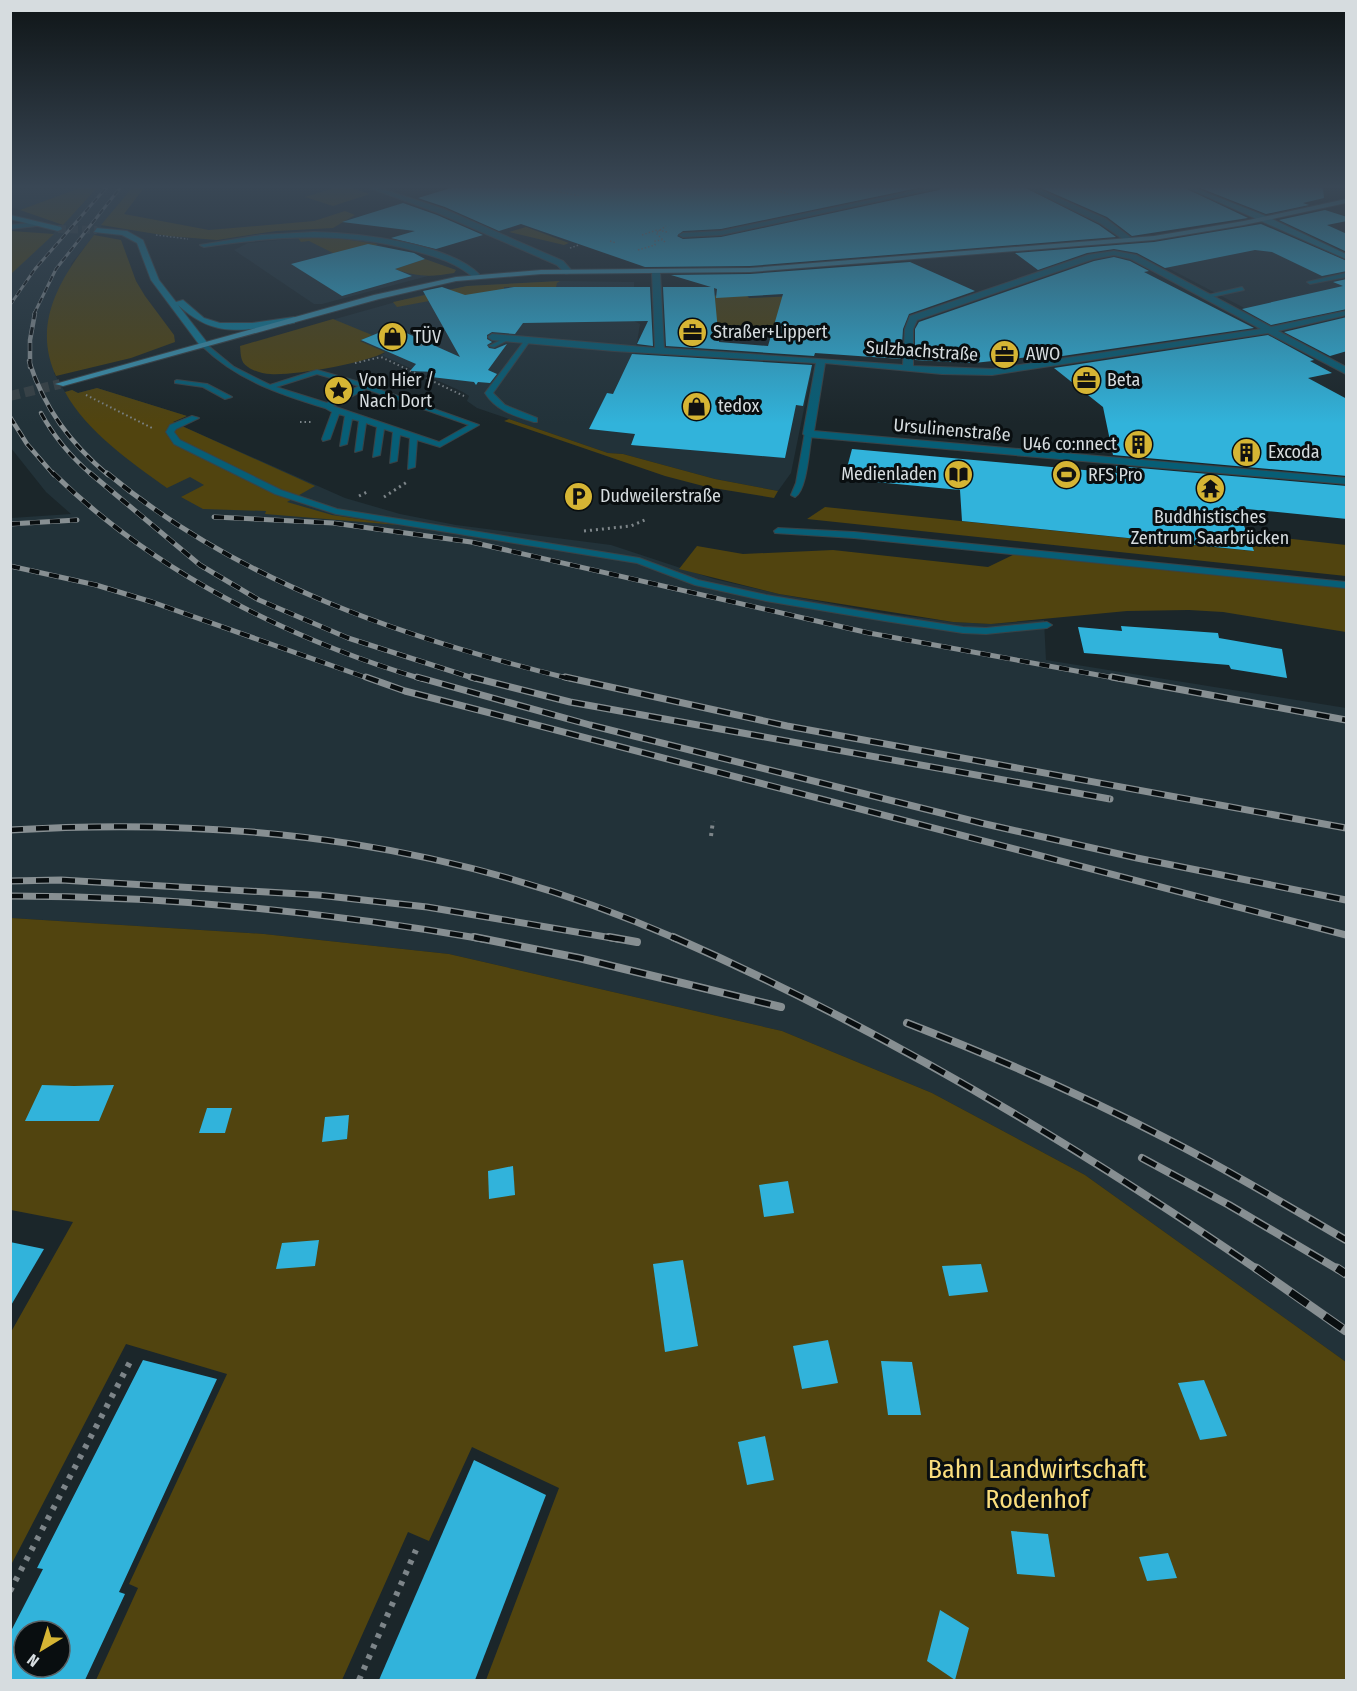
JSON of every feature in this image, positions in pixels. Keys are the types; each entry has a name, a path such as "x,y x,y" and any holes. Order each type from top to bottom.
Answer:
{"main road":[{"path":"149,267 162,292 204,345"},
{"path":"60,384 401,291 477,276 782,267"},
{"path":"162,292 176,298 195,316 208,324 241,326 294,320"}],"street":[{"path":"464,267 477,276"},
{"path":"563,267 568,272"},
{"path":"908,368 910,325 913,318 1062,267"},
{"path":"1150,267 1347,371"},
{"path":"656,272 660,351"},
{"name":"Sulzbachstraße","path":"492,342 507,339 992,372 1271,330 1347,313"},
{"path":"808,434 821,360"},
{"name":"Ursulinenstraße","path":"808,434 1347,481"}],"lane":[{"path":"1310,282 1347,275"},
{"path":"1207,296 1242,289"},
{"path":"527,341 489,393 493,401 502,407 534,420"},
{"path":"204,345 233,371 268,388 328,405 336,411 441,445 475,425 317,372 268,388"},
{"path":"177,382 205,385 228,397"},
{"path":"328,405 364,386"},
{"path":"326,439 336,411"},
{"path":"343,444 349,415"},
{"path":"195,418 173,428 170,432 177,442 278,492 336,511 639,561 672,575 706,585 766,598 896,620 986,631 1047,625"},
{"path":"358,450 363,420"},
{"path":"376,455 381,425"},
{"path":"393,461 398,431"},
{"path":"795,495 800,483 808,434"},
{"path":"411,467 414,436"},
{"path":"778,531 854,535 1347,585"}],"path":[{"path":"421,346 426,340 424,339"},
{"path":"381,357 464,396"},
{"path":"82,393 158,431"},
{"path":"384,497 410,480"},
{"path":"584,531 631,526 647,519"},
{"path":"711,836 713,821"},
{"path":"10,1591 130,1362"},
{"path":"359,1680 416,1550"}],"shaded area":[{"path":"18,267 71,267 54,373 65,392 72,390 78,393 97,388 187,416 173,422 345,498 400,514 456,525 611,545 714,579 779,594 884,613 953,622 991,624 1044,620 1046,660 1346,708 1346,1362 1085,1175 932,1093 782,1031 449,954 264,934 11,918 11,518 71,514 46,492 11,448 10,274"},
{"path":"259,267 447,267 456,270 454,273 428,276 322,304 314,304"},
{"path":"1166,267 1339,267 1346,270 1346,304 1252,312"},
{"path":"560,281 634,282 634,321 640,324 635,355 812,369 791,473 778,491 715,479 623,454 608,453 477,408 467,401 469,396 463,392 381,355 385,353 321,323 417,296 467,286"}],"green space":[{"path":"11,267 19,267 11,274"},
{"path":"71,267 131,267 136,281 174,335 175,342 131,358 56,376 49,356 47,337 49,318 61,283"},
{"path":"401,267 447,267 456,270 454,273 424,276 395,269"},
{"path":"560,281 556,287 504,287 505,315 429,301 397,307 393,302 467,286"},
{"path":"894,292 854,336 767,330 763,326 713,325 709,296 745,293 749,298"},
{"path":"333,319 372,335 360,341 385,352 347,364 281,374 256,371 242,361 240,346"},
{"path":"97,388 187,416 173,422 315,486 287,502 332,515 399,525 265,514 266,511 203,509 181,497 204,485 190,477 167,488 97,433 65,392 72,390 78,393"},
{"path":"509,419 608,453 623,454 715,479 778,491 774,498 707,487 665,476 504,421"},
{"path":"825,507 1252,551 1247,534 1346,545 1346,576 807,519"},
{"path":"697,546 743,554 833,550 988,567 1019,552 1346,585 1346,632 1223,612 1189,610 1127,611 991,624 953,622 779,594 679,569"},
{"name":"Bahn Landwirtschaft Rodenhof","path":"11,918 264,934 449,954 782,1031 932,1093 1085,1175 1346,1362 1346,1680 486,1680 559,1488 472,1447 429,1541 408,1532 342,1680 96,1680 138,1588 129,1584 227,1374 126,1344 11,1565 11,1332 73,1222 11,1210"}],"building":[{"path":"296,267 401,267 395,269 412,276 342,296"},
{"path":"844,267 921,267 975,291 909,314 903,329 901,359 815,353 814,356 666,346 663,287 711,287 671,275 750,274","holes":["714,288 717,289 716,298 783,294 768,346 719,342"]},
{"path":"1077,267 1141,267 1149,271 1144,272 1254,328 1042,359 1038,356 974,363 915,360 915,329 919,322"},
{"path":"1303,267 1347,267 1347,271 1322,276"},
{"path":"1347,279 1347,309 1271,325 1242,309 1343,286 1333,282"},
{"path":"442,287 465,295 514,287 650,287 653,346 637,344 648,321 523,323 515,334 492,332 487,335 487,339 492,342 487,345 489,348 495,349 507,344 488,370 497,374 490,383 478,382 476,385 474,382 431,377 436,372 410,371 416,364 361,340 393,327 460,357 423,291"},
{"path":"1347,317 1347,351 1330,356 1284,332"},
{"path":"1268,335 1314,360 1310,361 1332,373 1308,378 1347,399 1347,476 1113,455 1103,407 1054,368"},
{"path":"632,354 812,365 803,406 796,405 785,458 631,445 635,434 589,429 607,393 613,394"},
{"path":"852,449 1117,473 1116,466 1347,486 1347,519 1237,508 1254,551 962,521 960,490 844,479"},
{"path":"1121,626 1218,633 1219,638 1282,649 1287,678 1231,669 1229,665 1084,653 1078,627 1122,631"},
{"path":"42,1085 114,1085 99,1121 25,1121"},
{"path":"207,1108 232,1108 225,1133 199,1133"},
{"path":"349,1115 347,1139 322,1142 325,1117"},
{"path":"513,1166 515,1195 489,1199 488,1171"},
{"path":"788,1181 794,1213 764,1217 759,1185"},
{"path":"319,1240 315,1266 276,1269 282,1243"},
{"path":"10,1242 44,1249 10,1307"},
{"path":"683,1260 698,1346 665,1352 653,1264"},
{"path":"981,1264 988,1292 949,1296 942,1266"},
{"path":"828,1340 838,1383 802,1389 793,1346"},
{"path":"143,1360 217,1379 119,1592 125,1594 85,1680 10,1680 10,1633 12,1629 12,1679 72,1679 72,1619 17,1619 43,1569 37,1568"},
{"path":"881,1361 912,1362 921,1415 888,1415"},
{"path":"1204,1380 1227,1436 1200,1440 1178,1383"},
{"path":"765,1436 774,1480 747,1485 738,1442"},
{"path":"474,1460 546,1495 475,1680 379,1680"},
{"path":"1011,1531 1048,1534 1055,1577 1017,1574"},
{"path":"1168,1553 1177,1578 1147,1581 1139,1557"},
{"path":"940,1610 969,1628 955,1680 927,1661"}],"tunnel":[{"path":"10,396 60,384"}],"railway":[{"path":"10,305 37,267"},
{"path":"34,314 58,267"},
{"path":"30,364 30,340 35,313"},
{"path":"30,364 42,394 60,424 94,463 108,475"},
{"path":"41,413 64,446 92,475"},
{"path":"10,417 27,444 54,475"},
{"path":"53,473 134,541 178,571 225,598 322,644 422,679"},
{"path":"90,473 200,565 259,600 348,638 476,679"},
{"path":"107,473 158,512 212,546 269,576 327,602 448,645 571,679"},
{"path":"214,517 333,523 471,542 869,633 1120,679"},
{"path":"10,524 77,520"},
{"path":"10,566 96,585 152,602 370,679"},
{"path":"366,677 405,691 1346,935"},
{"path":"417,677 590,725 981,823 1137,858 1346,900"},
{"path":"471,677 570,702 1110,799"},
{"path":"565,677 787,726 1346,828"},
{"path":"1112,677 1346,720"},
{"path":"10,830 97,827 183,828 267,833 350,844 433,859 515,880 596,906 677,939"},
{"path":"10,881 61,880 318,895 427,907 618,939"},
{"path":"10,896 129,899 247,907 366,921 483,939"},
{"path":"474,937 579,958 781,1007"},
{"path":"609,937 637,942"},
{"path":"673,937 750,972 900,1048 1118,1177 1258,1270"},
{"path":"907,1023 1040,1078 1139,1124 1193,1152 1346,1240"},
{"path":"1142,1158 1229,1205 1339,1270"},
{"path":"1256,1268 1346,1331"},
{"path":"1337,1268 1346,1274"}],"place":[{"name":"Straßer+Lippert","path":"692,332"},
{"name":"TÜV","path":"392,337"},
{"name":"AWO","path":"1005,354"},
{"name":"Beta","path":"1086,380"},
{"name":"Von Hier / Nach Dort","path":"338,390"},
{"name":"tedox","path":"697,406"},
{"name":"U46 co:nnect","path":"1138,444"},
{"name":"Excoda","path":"1247,452"},
{"name":"Medienladen","path":"958,474"},
{"name":"RFS Pro","path":"1067,475"},
{"name":"Buddhistisches Zentrum Saarbrücken","path":"1210,488"},
{"name":"Dudweilerstraße","path":"579,496"}]}
